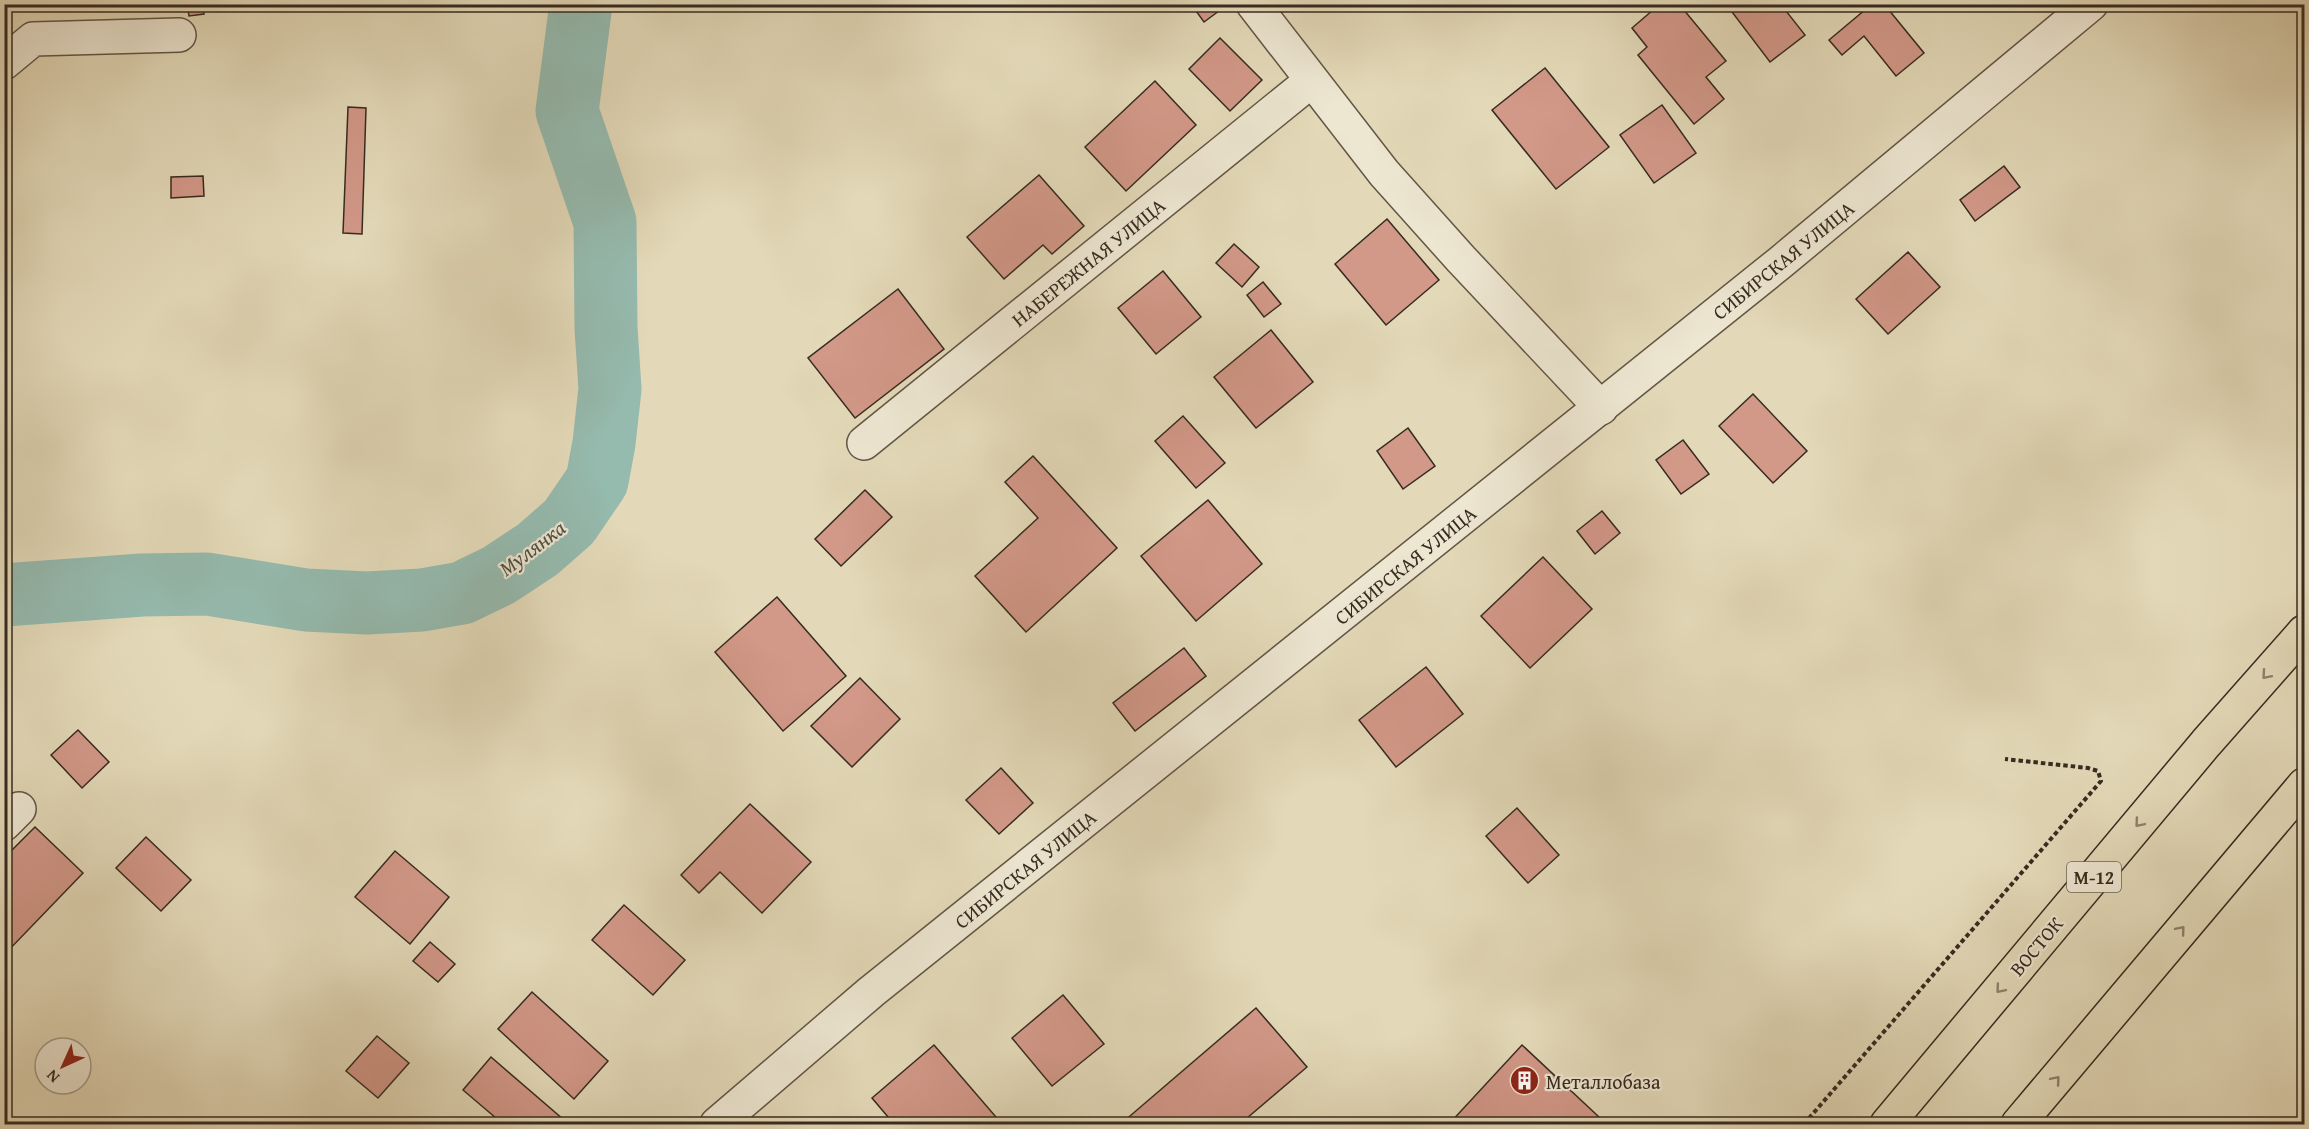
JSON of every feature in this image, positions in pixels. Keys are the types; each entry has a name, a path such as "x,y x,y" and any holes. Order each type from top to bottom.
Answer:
{"highway":[{"name":"ВОСТОК","path":"1887,1125 2206,742 2304,632"},
{"path":"2018,1125 2304,785"}],"street":[{"path":"1253,4 1384,173 1601,408"},
{"name":"СИБИРСКАЯ УЛИЦА","path":"717,1125 871,992 1601,408 1781,262 2091,4"},
{"path":"4,63 33,39 179,35"},
{"name":"НАБЕРЕЖНАЯ УЛИЦА","path":"864,444 1311,81"}],"path":[{"path":"1804,1125 2101,781 2098,771 2088,768 2004,759"}],"building":[{"path":"187,4 203,4 204,14 189,16"},
{"path":"253,4 358,4 358,11 253,9"},
{"path":"1191,4 1226,4 1227,5 1204,22"},
{"path":"1660,4 1679,4 1726,61 1706,77 1724,99 1694,124 1638,55 1647,47 1632,28"},
{"path":"1726,4 1795,4 1786,11 1805,35 1770,62"},
{"path":"1872,4 1884,4 1924,53 1896,76 1864,36 1842,55 1829,40"},
{"path":"1220,38 1262,80 1230,111 1189,69"},
{"path":"1545,68 1609,147 1556,189 1492,110"},
{"path":"1155,81 1196,125 1126,191 1085,147"},
{"path":"1662,105 1696,153 1654,183 1620,135"},
{"path":"348,107 366,108 362,234 343,233"},
{"path":"2004,166 2020,187 1975,221 1960,200"},
{"path":"1039,175 1084,226 1052,254 1043,245 1004,279 967,237"},
{"path":"203,176 204,196 171,198 171,177"},
{"path":"1387,219 1439,280 1386,325 1335,264"},
{"path":"1234,244 1259,267 1242,287 1216,263"},
{"path":"1908,252 1940,287 1888,334 1856,299"},
{"path":"1163,271 1201,317 1156,354 1118,308"},
{"path":"1263,282 1281,304 1264,317 1247,295"},
{"path":"898,289 944,349 855,418 808,358"},
{"path":"1271,330 1313,382 1256,428 1214,377"},
{"path":"1753,394 1807,451 1773,483 1719,426"},
{"path":"1183,416 1225,463 1196,488 1155,441"},
{"path":"1408,428 1435,466 1403,489 1377,451"},
{"path":"1683,440 1709,474 1681,494 1656,460"},
{"path":"1033,456 1117,548 1026,632 975,576 1038,518 1005,482"},
{"path":"865,490 892,517 841,566 815,539"},
{"path":"1208,500 1262,564 1196,621 1141,556"},
{"path":"1602,511 1620,533 1595,554 1577,531"},
{"path":"1543,557 1592,609 1530,668 1481,616"},
{"path":"777,597 846,676 783,731 715,652"},
{"path":"1184,648 1206,676 1135,731 1113,703"},
{"path":"1426,667 1463,714 1396,767 1359,720"},
{"path":"860,678 900,719 852,767 811,726"},
{"path":"78,730 109,762 82,788 51,755"},
{"path":"1001,768 1033,803 999,834 966,800"},
{"path":"750,804 811,862 762,913 720,872 699,893 681,875"},
{"path":"1517,808 1559,855 1528,883 1486,836"},
{"path":"35,827 83,873 4,955 4,858"},
{"path":"146,837 191,880 161,911 116,868"},
{"path":"395,851 449,897 410,944 355,897"},
{"path":"624,905 685,960 653,995 592,940"},
{"path":"430,942 455,964 438,982 413,961"},
{"path":"532,992 608,1061 574,1099 498,1029"},
{"path":"1063,995 1104,1044 1052,1086 1012,1038"},
{"path":"1256,1008 1307,1067 1240,1124 1125,1124 1123,1122"},
{"path":"377,1036 409,1063 378,1098 346,1071"},
{"path":"934,1045 1002,1124 894,1124 872,1098"},
{"name":"Металлобаза","path":"1522,1045 1599,1117 1592,1124 1449,1124"},
{"path":"491,1057 564,1120 559,1124 503,1124 463,1090"}],"waterway":[{"name":"Мулянка","path":"4,595 142,585 207,584 306,600 367,603 422,600 462,593 499,575 537,550 569,522 597,481 610,389 606,328 605,222 567,111 581,4"}],"place":[{"name":"Металлобаза","path":"1525,1081"}]}
